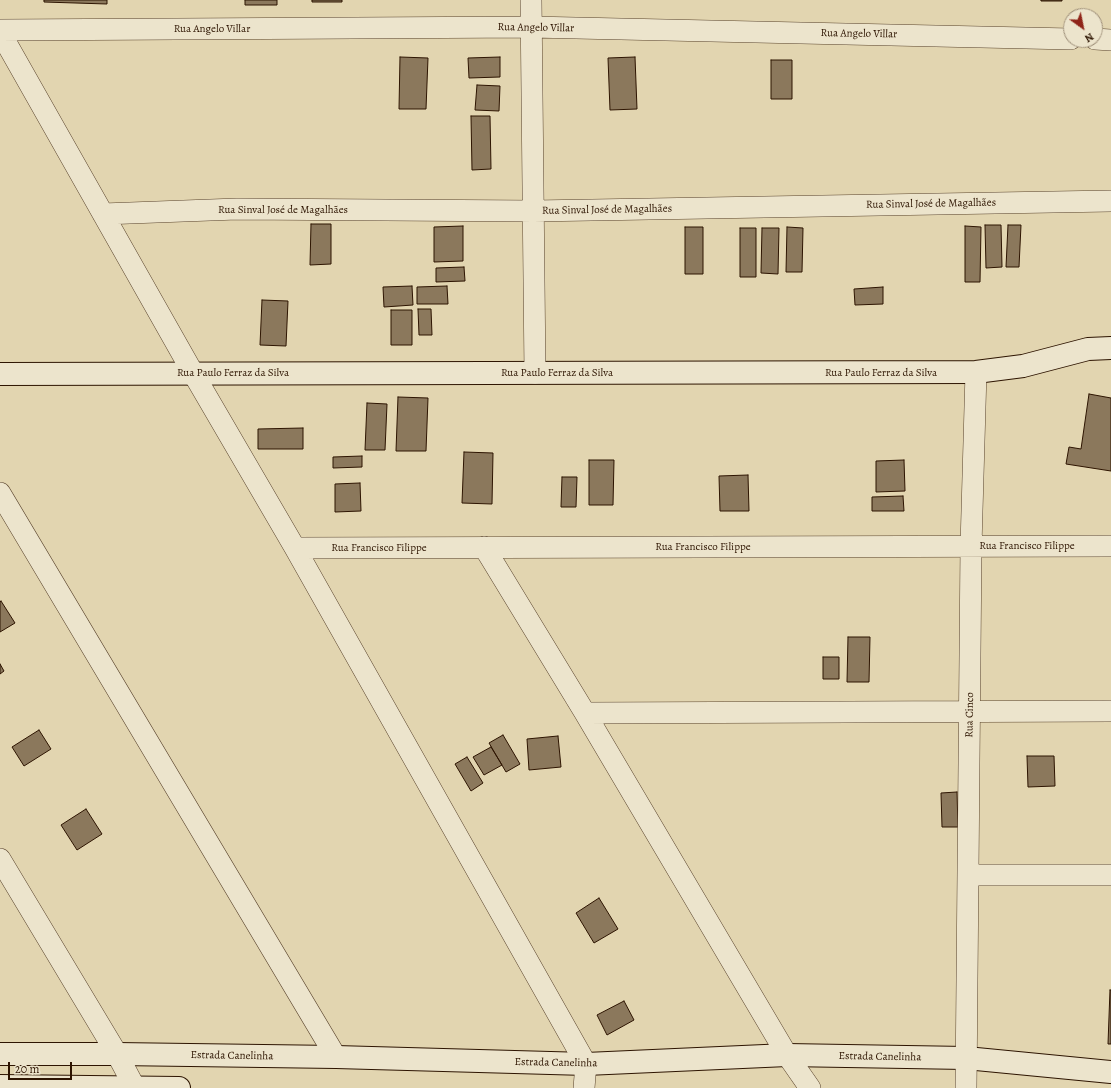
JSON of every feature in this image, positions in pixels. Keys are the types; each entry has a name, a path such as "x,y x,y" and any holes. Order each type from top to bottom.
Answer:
{"street":[{"path":"531,0 535,373"},
{"name":"Rua Angelo Villar","path":"0,31 531,28 1063,39"},
{"path":"0,31 193,373 295,548 586,1064 584,1088"},
{"name":"Rua Sinval José de Magalhães","path":"103,214 237,209 534,211 1111,201"},
{"name":"Rua Paulo Ferraz da Silva","path":"0,374 976,372 1023,366 1088,349 1111,348"},
{"name":"Rua Cinco","path":"966,1088 971,546 976,372"},
{"path":"0,493 336,1057"},
{"name":"Rua Francisco Filippe","path":"295,548 1111,546"},
{"path":"484,547 585,713 787,1056 810,1088"},
{"path":"585,713 1111,711"},
{"path":"0,859 117,1054 134,1088"},
{"path":"968,875 1111,876"},
{"name":"Estrada Canelinha","path":"0,1054 336,1057 586,1064 787,1056 966,1058 1111,1072"},
{"path":"0,1086 179,1088"}],"building":[{"path":"44,0 107,0 107,4 44,2"},
{"path":"245,0 277,0 277,5 245,5"},
{"path":"312,0 342,0 342,2 312,2"},
{"path":"1062,0 1062,1 1041,1"},
{"path":"400,57 428,58 426,109 399,109"},
{"path":"500,57 500,77 469,78 468,58"},
{"path":"635,57 637,109 610,110 608,58"},
{"path":"771,60 792,60 792,99 771,99"},
{"path":"477,85 500,86 499,111 475,110"},
{"path":"471,116 490,116 491,169 472,170"},
{"path":"311,224 331,224 331,264 310,265"},
{"path":"985,225 1001,225 1002,267 986,268"},
{"path":"1008,225 1021,225 1019,267 1006,267"},
{"path":"463,226 463,261 434,262 434,227"},
{"path":"965,226 981,227 980,282 965,282"},
{"path":"685,227 703,227 703,274 685,274"},
{"path":"787,227 803,228 802,272 786,272"},
{"path":"740,228 756,228 756,277 740,277"},
{"path":"762,228 779,228 778,274 761,273"},
{"path":"464,267 465,281 436,282 436,268"},
{"path":"412,286 413,305 384,307 383,287"},
{"path":"447,286 448,304 417,304 417,287"},
{"path":"883,287 883,304 855,305 854,289"},
{"path":"262,300 288,301 286,346 260,345"},
{"path":"418,309 431,309 432,335 419,335"},
{"path":"391,310 412,310 412,345 391,345"},
{"path":"1089,394 1111,398 1111,471 1066,464 1069,447 1081,449"},
{"path":"398,397 428,398 426,451 396,451"},
{"path":"367,403 387,404 385,450 365,450"},
{"path":"303,428 303,449 258,449 258,429"},
{"path":"464,452 493,453 492,504 462,503"},
{"path":"362,456 362,467 333,468 333,457"},
{"path":"589,460 614,460 613,505 589,505"},
{"path":"904,460 905,491 876,492 876,461"},
{"path":"748,475 749,511 720,511 719,476"},
{"path":"562,477 577,477 576,507 561,507"},
{"path":"360,483 361,511 335,512 335,484"},
{"path":"903,496 904,511 872,511 872,497"},
{"path":"1,601 15,623 0,632 0,602"},
{"path":"848,637 870,637 869,682 847,682"},
{"path":"823,657 839,657 839,679 823,679"},
{"path":"0,664 4,671 0,674"},
{"path":"39,730 51,749 24,766 12,747"},
{"path":"503,735 520,764 506,772 489,743"},
{"path":"558,736 561,767 529,770 527,739"},
{"path":"491,747 502,765 484,775 473,757"},
{"path":"1027,756 1054,756 1055,786 1028,787"},
{"path":"467,757 483,783 471,791 455,764"},
{"path":"957,792 958,827 942,827 941,793"},
{"path":"86,809 102,834 77,850 61,825"},
{"path":"599,898 618,929 594,943 576,913"},
{"path":"1110,990 1111,1044 1108,1044"},
{"path":"624,1001 634,1020 607,1035 597,1015"}]}
